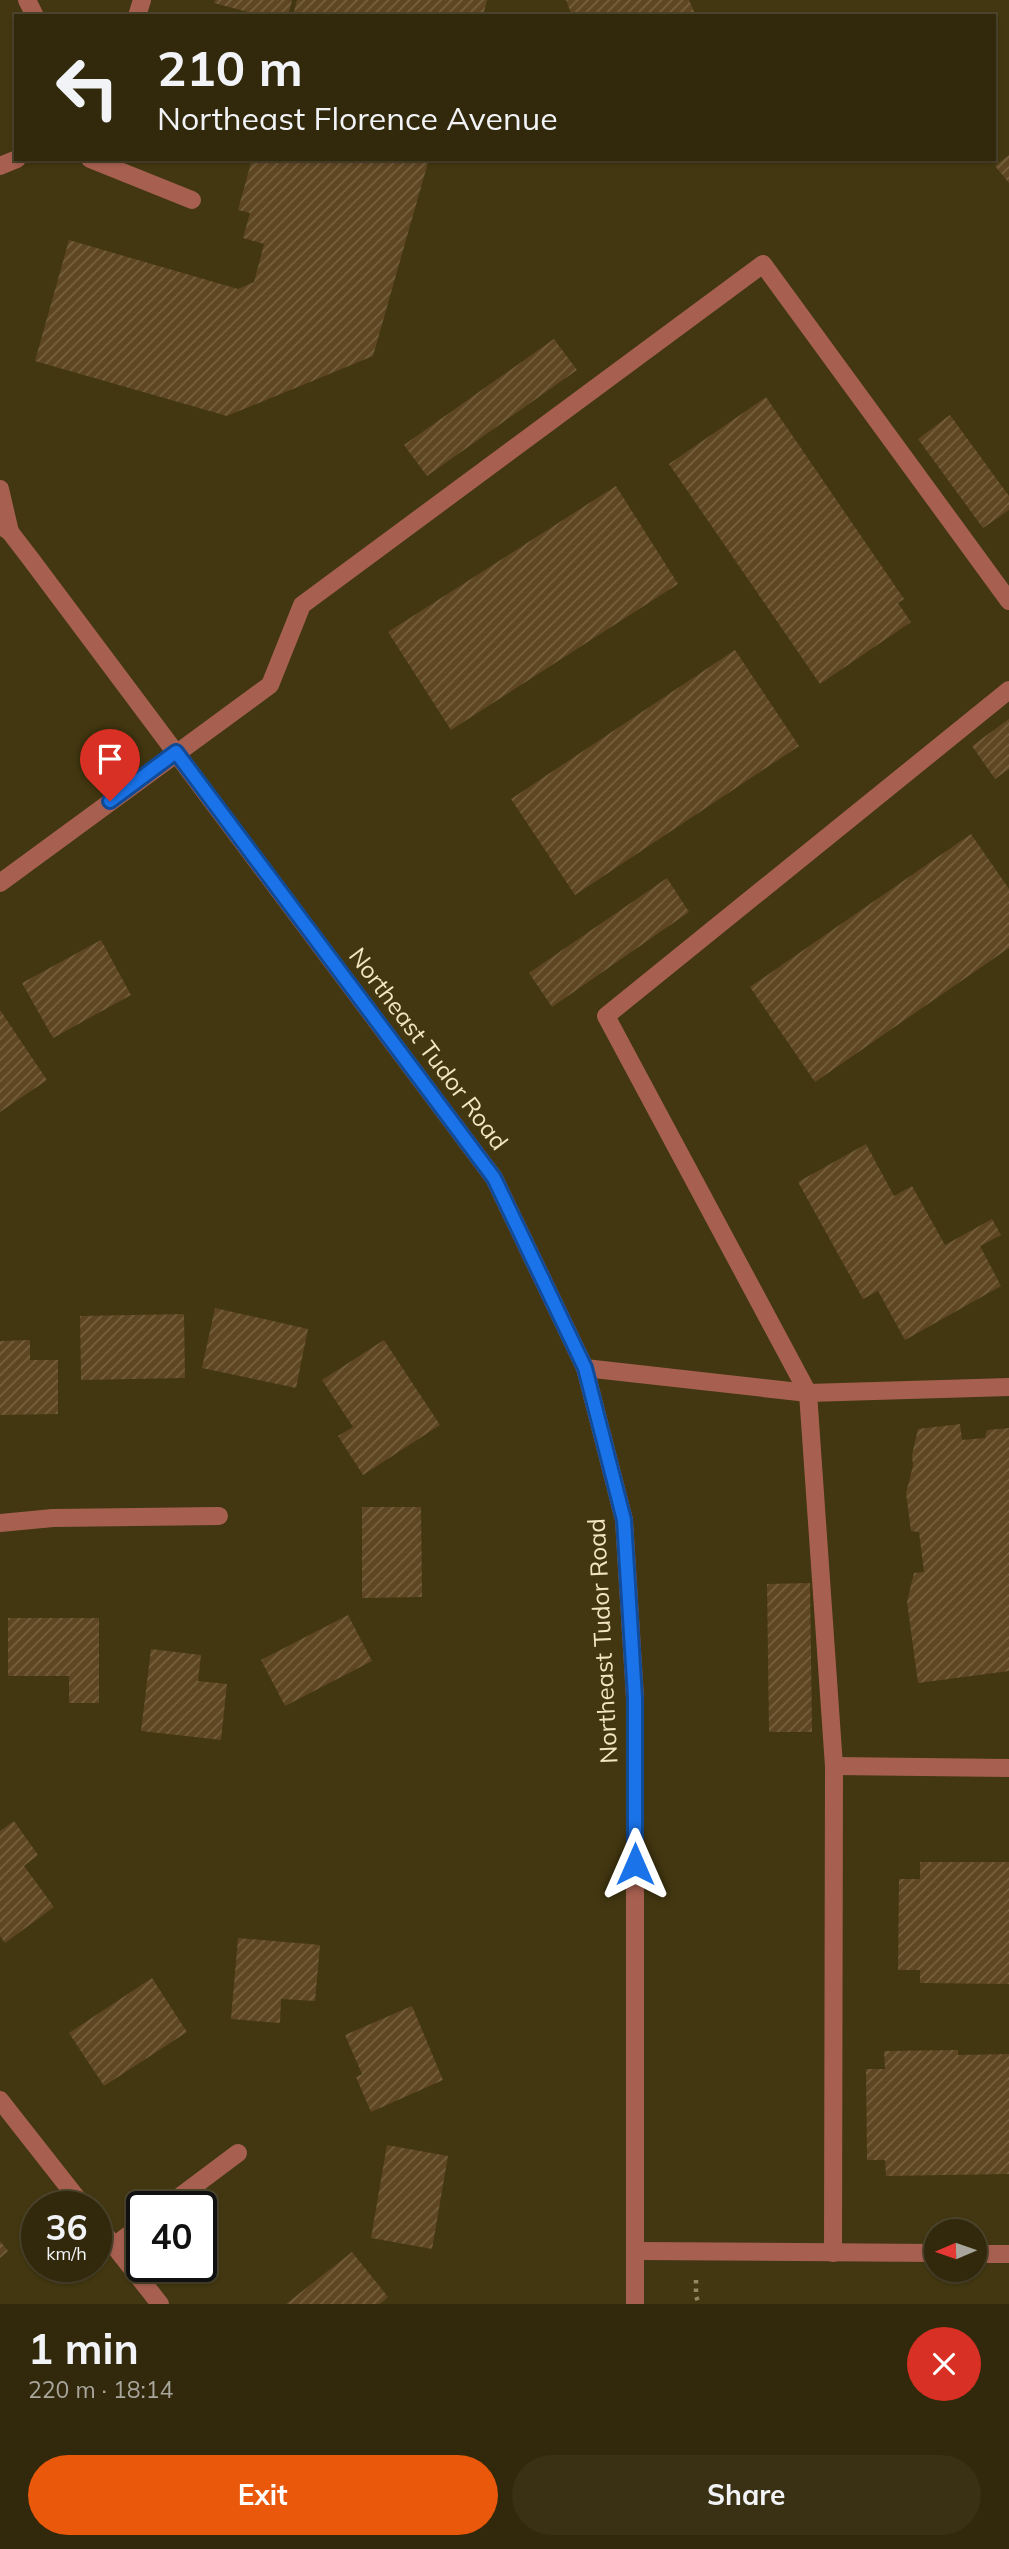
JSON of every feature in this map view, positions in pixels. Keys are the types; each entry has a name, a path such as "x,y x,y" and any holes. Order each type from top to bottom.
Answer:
{"street":[{"path":"95,161 192,200"},
{"path":"0,883 270,685 302,605 763,264 1009,601"},
{"name":"Northeast Tudor Road","path":"0,489 5,528 494,1178 585,1368 624,1520 635,1698 635,2304"},
{"path":"833,2253 834,1766 808,1393 606,1016 1009,690"},
{"path":"585,1368 808,1393 1009,1387"},
{"path":"0,1523 53,1518 219,1516"},
{"path":"834,1766 1009,1768"},
{"path":"0,2100 71,2191"},
{"path":"187,2191 238,2153"},
{"path":"114,2246 126,2237"},
{"path":"112,2243 160,2304"},
{"path":"636,2251 924,2253"},
{"path":"987,2254 1009,2254"}],"building":[{"path":"215,0 292,0 288,14 255,14 214,3"},
{"path":"297,0 487,0 484,14 294,14"},
{"path":"566,0 689,0 695,14 571,14"},
{"path":"1009,155 1009,183 995,166"},
{"path":"251,161 428,161 373,356 227,416 35,361 69,240 238,289 254,282 264,244 243,238 250,213 238,210"},
{"path":"554,339 577,370 427,476 404,445"},
{"path":"766,397 904,599 898,603 911,622 820,684 669,464"},
{"path":"950,415 1009,496 1009,510 983,528 918,439"},
{"path":"616,486 678,584 451,730 388,632"},
{"path":"735,650 799,746 575,895 511,799"},
{"path":"1009,719 1009,769 995,779 972,746"},
{"path":"971,834 1009,889 1009,948 815,1082 750,987"},
{"path":"667,878 689,912 552,1007 529,973"},
{"path":"101,940 131,995 53,1038 22,983"},
{"path":"0,1010 47,1080 0,1112"},
{"path":"866,1144 894,1196 912,1186 945,1245 992,1219 1001,1235 980,1246 1001,1286 905,1340 878,1291 863,1299 798,1182"},
{"path":"215,1308 308,1329 296,1388 202,1368"},
{"path":"184,1314 185,1378 81,1380 80,1316"},
{"path":"30,1340 30,1360 58,1360 58,1414 0,1415 0,1341"},
{"path":"384,1340 440,1425 363,1475 338,1436 353,1427 322,1380"},
{"path":"960,1424 962,1440 985,1438 987,1430 1009,1428 1009,1671 918,1683 907,1602 914,1573 924,1572 919,1532 911,1531 906,1493 913,1466 912,1455 918,1429"},
{"path":"362,1507 421,1507 422,1597 362,1598"},
{"path":"810,1583 812,1732 769,1732 767,1584"},
{"path":"348,1615 372,1661 285,1706 261,1660"},
{"path":"8,1618 99,1618 99,1703 69,1703 69,1676 8,1676"},
{"path":"151,1649 201,1655 198,1681 227,1684 221,1740 141,1731"},
{"path":"14,1821 38,1855 24,1866 54,1907 5,1943 0,1936 0,1831"},
{"path":"920,1862 1009,1862 1009,1984 920,1983 920,1970 898,1970 899,1879 920,1879"},
{"path":"238,1938 320,1945 315,2001 281,1999 280,2023 231,2019"},
{"path":"152,1978 187,2032 104,2086 69,2033"},
{"path":"412,2006 443,2080 371,2112 356,2077 362,2074 345,2035"},
{"path":"958,2050 958,2055 1009,2054 1009,2174 886,2176 885,2160 867,2160 866,2069 885,2069 884,2051"},
{"path":"387,2145 448,2156 432,2249 371,2238"},
{"path":"0,2241 8,2251 0,2258"},
{"path":"352,2252 388,2297 380,2304 286,2304"}],"route":[{"path":"110,801 176,752 494,1178 585,1368 624,1520 635,1698 635,1864"}]}
